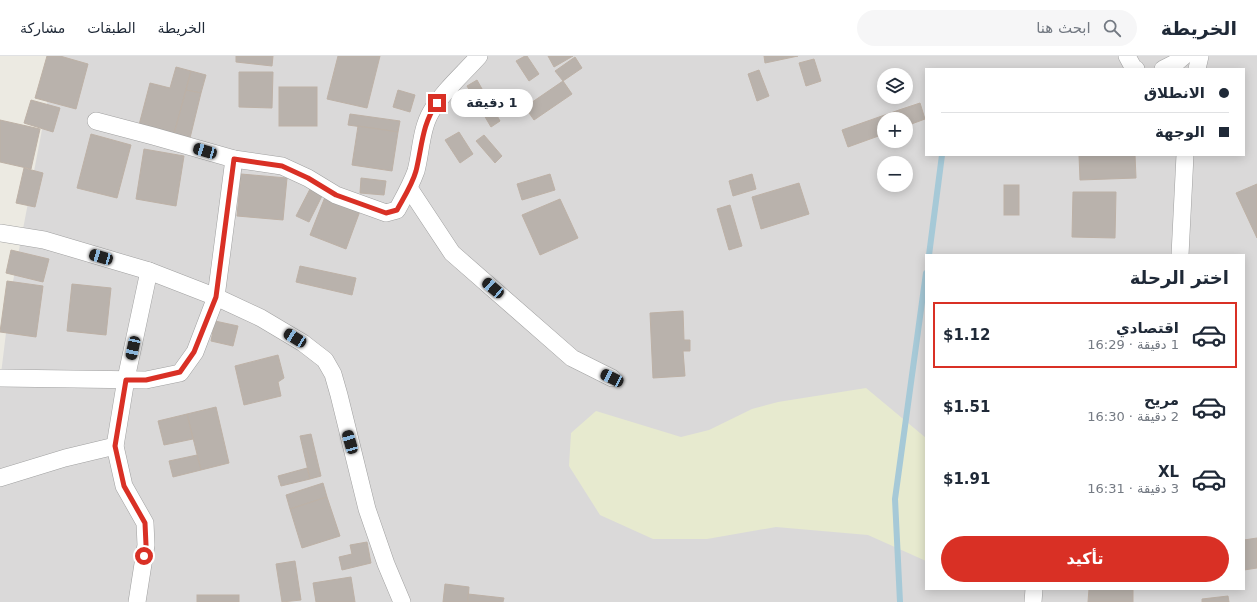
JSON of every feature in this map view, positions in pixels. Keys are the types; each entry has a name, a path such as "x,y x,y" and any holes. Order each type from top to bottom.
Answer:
{"street":[{"path":"96,121 234,159 282,166 308,178 336,195 386,213 397,210 409,188 416,171 426,122 431,112 443,95 479,56"},
{"path":"1127,56 1133,68"},
{"path":"1165,68 1177,62 1184,56"},
{"path":"1197,68 1200,56"},
{"path":"1180,254 1185,156"},
{"path":"0,378 146,380 180,372 194,352 216,297 234,159"},
{"path":"409,188 452,253 572,358 612,378"},
{"path":"0,233 44,240 149,271 216,297 286,332 325,360 333,374 340,395 347,430 372,526 402,602"},
{"path":"137,602 146,545 145,523 124,486 115,446 126,380 149,271"},
{"path":"0,478 65,458 115,446"},
{"path":"1033,602 1034,590"}],"shaded area":[{"path":"56,56 1257,56 1257,602 0,602 0,382 11,292"}],"green space":[{"path":"866,388 925,437 925,561 868,535 776,527 707,539 653,539 600,515 569,466 571,433 596,411 681,437 709,430 752,409 778,402"}],"building":[{"path":"47,56 60,56 88,64 76,109 35,98"},
{"path":"236,56 273,56 272,66 236,62"},
{"path":"338,56 380,56 367,108 327,99"},
{"path":"527,56 539,74 529,81 516,61"},
{"path":"548,56 573,56 554,67"},
{"path":"764,56 798,56 765,63"},
{"path":"575,57 582,68 563,81 555,71"},
{"path":"814,59 821,81 806,86 799,63"},
{"path":"176,67 191,71 174,134 139,125 150,83 170,88"},
{"path":"759,70 769,96 757,101 748,74"},
{"path":"191,71 206,75 201,93 186,90"},
{"path":"239,72 273,72 272,108 239,107"},
{"path":"477,80 500,121 491,127 467,86"},
{"path":"563,81 572,94 534,120 525,107"},
{"path":"279,87 317,87 317,126 279,126"},
{"path":"186,90 201,93 190,138 174,134"},
{"path":"398,90 415,95 410,112 393,107"},
{"path":"31,100 60,108 53,132 24,123"},
{"path":"920,103 925,119 913,123 913,112 900,112 899,110"},
{"path":"350,114 400,121 398,132 348,125"},
{"path":"877,118 877,137 848,147 842,130"},
{"path":"0,120 40,129 31,169 0,162"},
{"path":"358,126 398,132 392,171 352,165"},
{"path":"459,132 473,154 460,163 445,140"},
{"path":"91,134 131,145 117,198 77,188"},
{"path":"484,135 502,156 495,163 476,141"},
{"path":"144,149 184,156 176,206 136,199"},
{"path":"1079,156 1135,156 1136,178 1080,180"},
{"path":"24,168 43,173 35,207 16,203"},
{"path":"241,174 287,178 283,220 237,216"},
{"path":"550,174 555,190 522,200 517,184"},
{"path":"752,174 756,189 733,196 729,181"},
{"path":"361,178 386,181 384,195 360,193"},
{"path":"799,183 809,214 761,229 752,197"},
{"path":"1257,184 1257,238 1236,193"},
{"path":"1004,185 1019,185 1019,215 1004,215"},
{"path":"310,189 322,196 309,222 296,216"},
{"path":"1073,192 1116,192 1115,238 1072,237"},
{"path":"325,197 360,211 346,249 310,235"},
{"path":"560,199 578,238 540,255 522,215"},
{"path":"730,205 742,246 729,250 717,209"},
{"path":"11,250 49,259 43,282 6,273"},
{"path":"300,266 356,278 352,295 296,282"},
{"path":"7,281 43,286 36,337 0,332"},
{"path":"72,284 111,288 106,335 67,331"},
{"path":"683,311 684,340 690,340 690,351 683,351 685,376 653,378 650,313"},
{"path":"215,321 238,326 233,346 211,341"},
{"path":"278,355 284,378 278,382 281,396 244,405 235,366"},
{"path":"216,407 229,463 201,470 187,414"},
{"path":"187,414 193,439 164,445 158,421"},
{"path":"311,434 321,476 310,479 300,436"},
{"path":"197,455 201,470 173,477 169,461"},
{"path":"307,468 310,479 281,486 278,476"},
{"path":"323,483 327,497 290,509 286,495"},
{"path":"327,497 340,536 302,548 290,509"},
{"path":"1257,538 1257,568 1245,570 1245,540"},
{"path":"367,542 371,563 342,570 339,557 352,554 350,545"},
{"path":"295,561 301,600 282,602 276,564"},
{"path":"351,577 355,602 316,602 313,583"},
{"path":"445,584 469,587 468,602 443,602"},
{"path":"1089,590 1133,590 1133,602 1088,602"},
{"path":"468,594 504,598 503,602 468,602"},
{"path":"197,595 239,595 239,602 197,602"},
{"path":"1228,596 1229,602 1202,602 1202,599"}],"waterway":[{"path":"929,254 942,156"},
{"path":"900,602 895,499 925,280"}],"route":[{"path":"144,556 146,545 145,523 124,486 115,446 126,380 146,380 180,372 194,352 216,297 234,159 282,166 308,178 336,195 386,213 397,210 416,171 426,122 437,103"}]}
